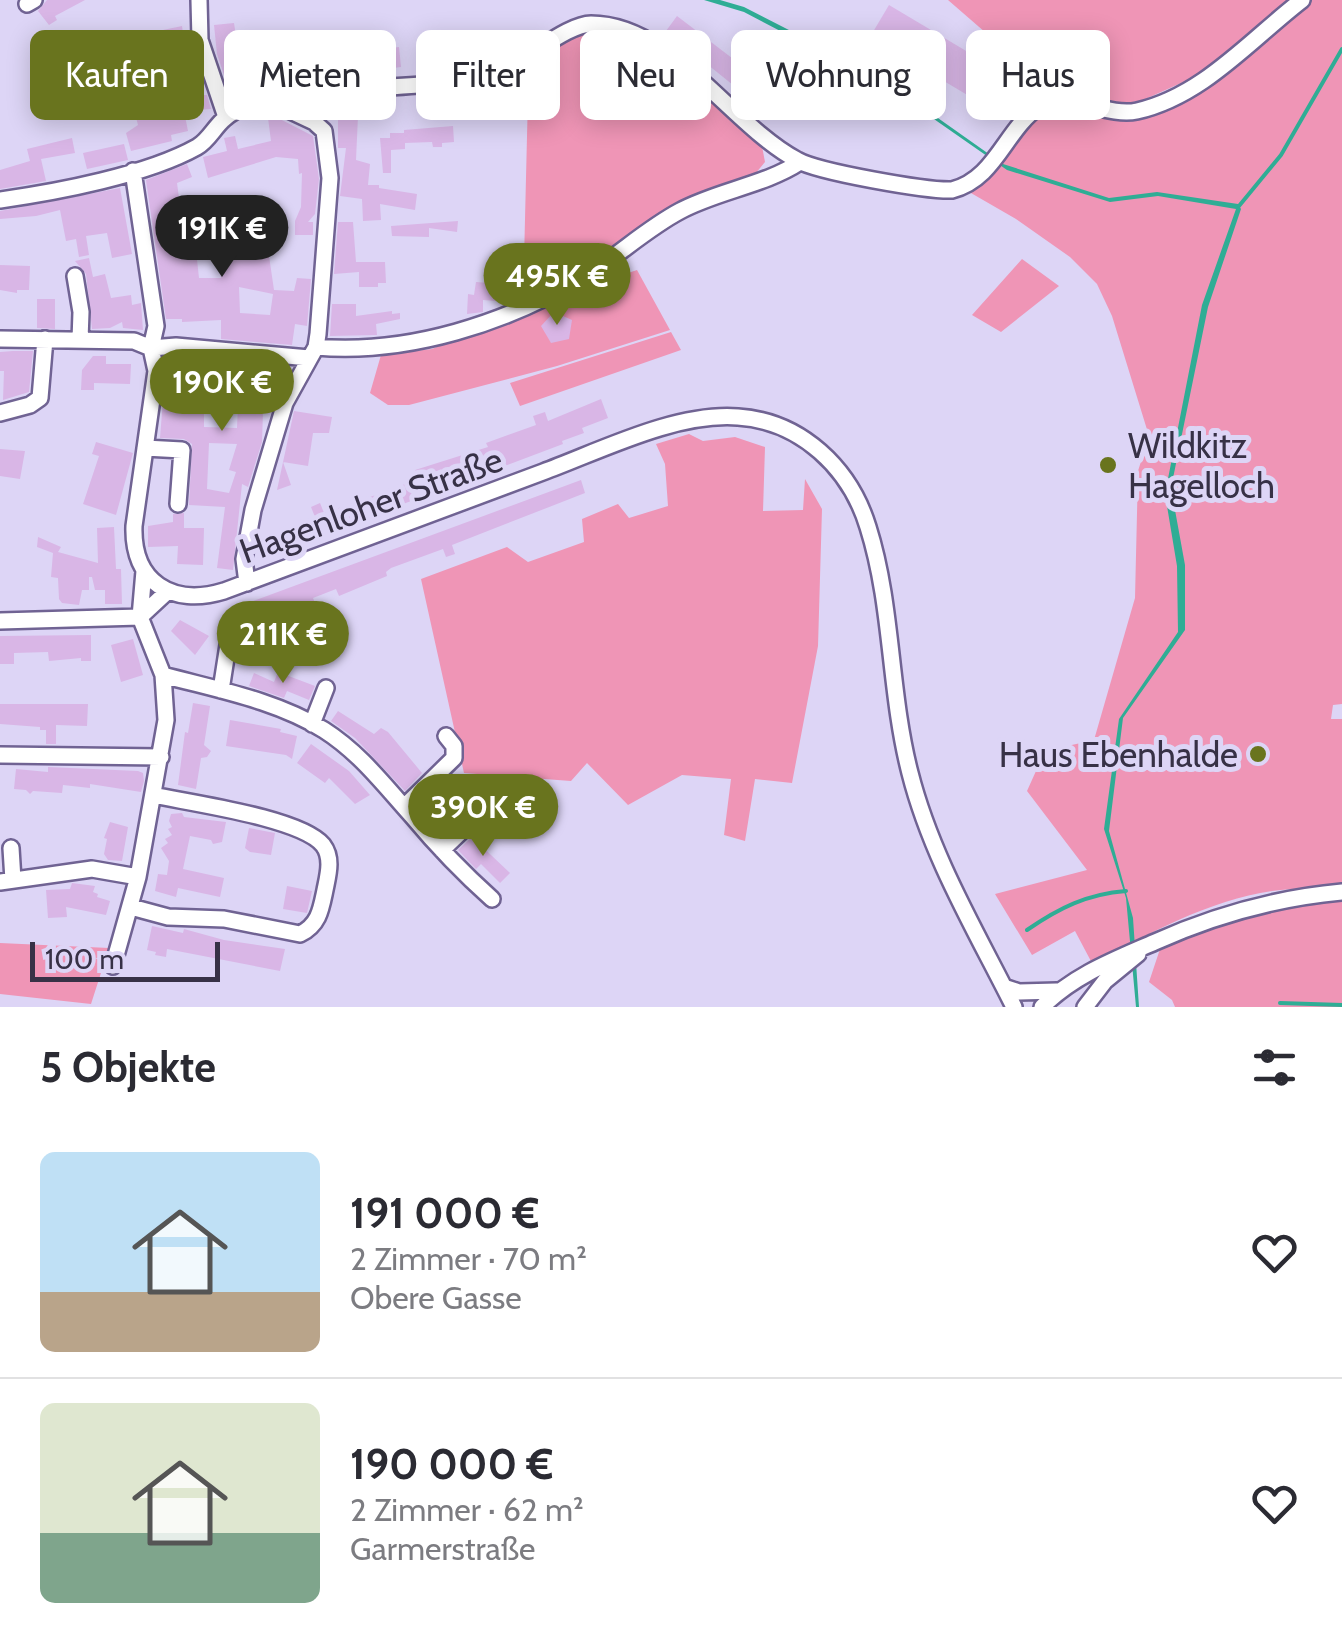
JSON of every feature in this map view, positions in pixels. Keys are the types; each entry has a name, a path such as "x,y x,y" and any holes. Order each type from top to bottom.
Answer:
{"street":[{"path":"199,0 200,40 224,110"},
{"path":"396,86 472,77 513,65 588,24 624,31 652,44 800,162 933,189 959,188 988,168 1041,105 1058,100 1122,112 1174,98 1203,81 1302,0"},
{"path":"0,200 133,171 200,146 224,118"},
{"path":"247,583 244,559 250,518 285,403 312,353 330,195 328,141 324,131 310,120"},
{"path":"767,176 768,139"},
{"path":"0,338 134,341 152,348 312,353 430,338 498,318 563,289 683,210 800,162"},
{"path":"113,966 138,877 166,720 163,675 140,617 144,572 134,535 156,365 152,348 155,316 133,171"},
{"path":"75,276 81,312 80,340"},
{"path":"0,414 40,398 45,339"},
{"name":"Hagenloher Straße","path":"168,591 180,596 205,596 247,583 666,427 725,416 767,422 796,434 816,447 850,486 868,524 901,731 915,793 946,871 1014,1007"},
{"path":"145,448 182,450 178,504"},
{"path":"0,621 140,617 168,591 144,572"},
{"path":"221,690 228,645"},
{"path":"163,675 262,702 312,724 365,762 492,900"},
{"path":"312,724 326,688"},
{"path":"404,808 454,758 454,746 446,736"},
{"path":"0,756 161,757"},
{"path":"131,907 168,917 224,919 300,934 318,920 322,906 328,855 312,836 268,819 154,795"},
{"path":"442,850 470,824"},
{"path":"11,848 7,881 92,869 138,877"},
{"path":"1042,1007 1058,991 1114,958 1153,942 1250,907 1342,892"},
{"path":"1086,1007 1105,981 1153,942"},
{"path":"1004,987 1018,992 1058,991"}],"shaded area":[{"path":"704,0 744,7 789,30 779,30 744,12"},
{"path":"948,0 1290,0 1199,75 1141,101 1110,105 1110,30 983,30"},
{"path":"1308,0 1342,0 1342,704 1333,705 1331,719 1342,719 1342,887 1272,891 1225,902 1157,930 1093,965 1075,931 1032,955 995,894 1087,870 1027,791 1045,751 1094,740 1135,598 1138,471 1149,436 1112,316 1097,284 1070,257 964,189 1032,120 1110,120 1110,117 1142,114"},
{"path":"578,28 596,30 580,30 580,120 711,120 711,97 731,115 731,120 737,120 761,141 765,162 750,180 523,302 527,120 560,120 560,39"},
{"path":"935,120 1003,164 1109,198 1157,192 1238,204 1241,209 1208,307 1171,488 1185,565 1185,630 1123,718 1109,831 1133,918 1139,1007 1126,898 1104,829 1119,719 1178,632 1177,566 1165,494 1202,305 1236,209 1158,196 1110,202 1007,170"},
{"path":"1022,259 1059,286 1001,332 972,315"},
{"path":"637,270 670,330 557,366 409,405 388,405 370,393 381,355 432,349 564,292 575,301"},
{"path":"671,332 681,350 520,406 510,383"},
{"path":"689,434 703,441 735,437 765,447 763,511 803,510 805,479 822,509 818,646 792,783 755,779 745,841 724,835 731,779 682,775 628,805 587,763 571,781 464,773 421,579 507,547 528,562 584,542 582,519 618,504 629,518 668,506 665,464 656,444"},
{"path":"1342,892 1342,1007 1175,1007 1149,982 1164,937"},
{"path":"0,943 109,948 91,1004 0,994"}],"building":[{"path":"47,0 85,0 55,16 57,20 49,25 38,11"},
{"path":"889,5 931,30 874,30"},
{"path":"677,16 695,30 667,30"},
{"path":"234,23 235,30 224,30 224,75 217,54 214,25"},
{"path":"946,39 966,51 966,94 946,82"},
{"path":"711,42 731,57 731,83 711,67"},
{"path":"396,47 399,47 401,67 396,68"},
{"path":"204,95 207,95 211,109 204,110"},
{"path":"137,120 186,120 188,131 171,135 172,141 131,151 126,133 138,125"},
{"path":"268,120 282,120 313,136 319,179 315,214 308,222 313,222 313,235 295,235 301,207 302,173 299,174 298,159 276,157 208,178 203,157 227,151 224,138 235,136 238,149 271,141"},
{"path":"338,120 358,120 356,160 370,164 368,185 417,194 415,210 380,204 381,220 363,221 362,199 340,196 346,148 338,148"},
{"path":"453,126 454,142 442,143 442,147 433,147 432,142 405,143 405,149 391,150 391,173 383,173 380,138 390,138 390,133 404,130"},
{"path":"72,138 75,153 41,159 46,181 0,189 0,170 30,161 27,149"},
{"path":"124,144 128,160 87,169 83,153"},
{"path":"187,164 192,177 177,183 179,198 174,199 176,207 170,208 171,236 180,235 182,252 196,250 199,278 221,278 217,248 234,246 237,254 268,249 274,290 294,291 297,278 311,279 307,326 295,324 292,345 221,339 221,320 166,319 146,180","holes":["239,287 273,294 270,315 240,313"]},
{"path":"120,188 132,254 112,258 107,233 86,236 89,255 79,257 76,239 66,241 60,210 0,219 0,211"},
{"path":"458,221 457,232 429,228 429,237 392,236 391,226"},
{"path":"338,222 353,222 356,262 385,262 386,283 359,287 359,272 334,274"},
{"path":"89,258 93,277 105,274 111,298 131,295 132,305 141,303 143,330 123,328 122,322 110,328 92,329 86,274 75,261"},
{"path":"0,265 30,266 29,290 0,290"},
{"path":"476,282 489,283 488,289 509,291 508,302 483,300 483,312 467,314 468,294 474,295"},
{"path":"37,299 55,299 55,329 37,328"},
{"path":"332,304 356,304 356,316 392,311 400,313 400,319 376,324 377,335 330,336"},
{"path":"554,312 572,320 569,339 551,343 541,326"},
{"path":"33,351 29,392 3,400 0,352"},
{"path":"93,356 106,356 106,364 131,364 130,384 94,383 94,390 81,390 82,370"},
{"path":"172,358 290,368 284,382 274,381 272,407 270,413 263,412 262,442 248,487 242,484 233,570 217,568 225,507 189,505 192,444 184,439 160,438 163,400 202,398 203,375 172,375","holes":["204,403 238,405 237,428 204,427","209,443 237,444 229,470 236,472 229,493 207,489"]},
{"path":"601,399 608,418 582,428 584,433 562,441 563,444 307,540 301,522 315,517 311,507 320,503 324,513 419,479 415,470 488,447 486,443 536,425 533,416 545,412 548,421"},
{"path":"294,411 332,417 329,433 313,433 308,466 283,462"},
{"path":"96,442 133,453 116,515 83,504 99,456 92,454"},
{"path":"0,449 25,451 20,479 0,476"},
{"path":"283,462 291,485 277,490"},
{"path":"581,480 585,493 452,545 455,554 446,557 443,549 391,568 387,576 339,596 336,589 313,598 315,603 290,610 289,606 251,621 245,604"},
{"path":"184,513 184,528 204,528 203,565 177,564 178,546 148,547 148,526 173,522 173,514"},
{"path":"114,527 122,604 105,604 105,590 95,590 92,577 89,590 82,590 79,605 62,603 58,578 51,577 53,553 37,547 38,537 61,547 58,552 98,563 97,528"},
{"path":"180,620 209,636 195,655 171,631"},
{"path":"91,635 91,661 49,661 48,652 14,653 14,664 0,664 0,636"},
{"path":"133,639 143,675 121,682 111,645"},
{"path":"278,672 315,686 309,700 287,691 284,698 249,686 254,673 274,682"},
{"path":"193,703 210,706 204,745 211,751 201,758 196,789 178,785"},
{"path":"0,704 88,704 87,726 56,725 56,744 46,744 46,730 40,727 0,724"},
{"path":"338,711 374,734 381,728 388,732 422,773 405,791 355,738 331,721"},
{"path":"230,720 281,729 280,732 297,736 292,759 226,746"},
{"path":"311,744 349,771 370,795 355,804 329,778 325,783 297,763"},
{"path":"48,767 138,771 143,773 144,781 141,792 90,784 90,788 63,785 62,793 30,794 14,789 16,769 48,772"},
{"path":"471,778 482,788 486,784 504,804 508,801 518,812 499,828 478,805 473,810 463,800 439,821 436,817 432,821 420,808 431,796 438,804"},
{"path":"182,813 184,817 226,822 222,842 213,844 211,840 190,836 183,869 224,878 220,897 178,888 176,897 155,891 158,874 167,875 169,861 161,848 172,835 168,829 172,827 171,814"},
{"path":"110,822 128,827 122,861 108,860 104,854"},
{"path":"249,828 275,833 271,855 245,848"},
{"path":"472,837 510,873 500,883 481,864 476,869 458,850"},
{"path":"72,883 95,886 93,892 97,897 110,901 106,915 66,907 67,917 48,918 46,890 70,889"},
{"path":"287,886 312,891 307,913 283,909"},
{"path":"152,926 285,949 280,971 167,949 166,957 155,955 156,952 147,950"}],"waterway":[{"path":"1239,206 1281,155 1342,49"},
{"path":"1027,930 1074,903 1126,891"},
{"path":"1280,1003 1342,1005"}],"place":[{"name":"Wildkitz Hagelloch","path":"1108,465"},
{"name":"Haus Ebenhalde","path":"1258,754"}]}
